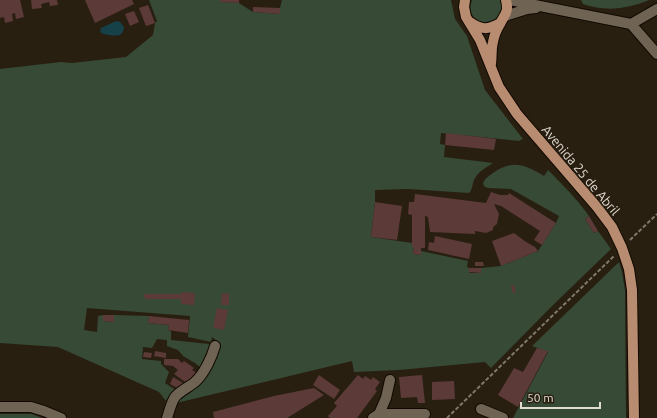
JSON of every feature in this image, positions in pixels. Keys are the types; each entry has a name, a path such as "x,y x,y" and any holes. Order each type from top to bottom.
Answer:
{"main road":[{"name":"Avenida 25 de Abril","path":"491,66 493,41 507,10 506,0"},
{"name":"Avenida 25 de Abril","path":"462,2 466,17 480,40 499,86 517,114 597,207 612,227 622,248 629,268 632,290 634,418"},
{"path":"470,22 475,26 488,28 494,26 503,19"}],"street":[{"path":"510,0 631,24 657,54"},
{"path":"503,19 527,9 544,7"},
{"path":"631,24 657,9"},
{"path":"166,418 175,398 196,382 201,376 215,346"},
{"path":"376,416 386,398 390,380"},
{"path":"0,407 31,407 61,418"},
{"path":"481,409 503,418"},
{"path":"376,416 425,414"}],"path":[{"path":"447,418 657,214"}],"green space":[{"path":"149,0 220,0 221,2 239,3 253,12 279,14 282,0 451,0 455,19 467,36 485,90 523,139 519,141 441,133 440,144 445,145 444,157 493,163 477,175 469,193 408,189 375,190 371,237 412,243 412,247 414,247 413,254 421,255 421,251 468,261 467,267 469,268 470,273 481,273 481,268 501,266 538,251 559,216 511,189 488,188 483,184 487,178 500,169 507,166 519,165 544,176 548,170 580,204 589,216 585,219 594,233 598,231 611,249 491,368 485,362 399,370 354,372 352,361 176,403 216,355 221,344 212,337 211,342 188,337 190,316 87,308 84,330 97,332 98,316 103,315 103,321 114,322 114,315 149,316 148,323 169,325 168,330 171,331 171,340 209,344 210,349 200,367 183,356 178,350 167,346 167,340 157,339 152,348 143,347 142,359 161,361 161,364 169,372 165,383 176,390 171,393 166,401 159,392 58,347 0,343 0,69 126,57 153,35 155,23 157,21"},
{"path":"472,0 500,0 501,10 498,17 493,21 479,21 473,16 470,10"},
{"path":"581,0 649,0 633,6 608,9 583,4"},
{"path":"619,262 625,290 626,418 513,418 548,352 532,346"},
{"path":"0,414 32,414 42,418 0,418"}],"water":[{"path":"117,21 124,27 121,34 117,36 100,32 101,28"}],"building":[{"path":"0,0 20,0 24,17 16,19 15,13 12,14 13,21 5,23 4,17 0,18"},
{"path":"31,0 57,0 58,5 50,6 49,2 41,4 42,8 32,9"},
{"path":"85,0 132,0 134,4 95,23"},
{"path":"220,0 239,0 239,3 220,2"},
{"path":"148,5 155,23 146,26 139,8"},
{"path":"253,7 280,8 280,14 253,12"},
{"path":"134,11 139,22 130,26 125,14"},
{"path":"446,133 496,139 494,150 445,145"},
{"path":"491,192 500,195 508,195 509,193 556,223 542,245 534,240 540,231 501,206 494,204 499,214 497,224 493,227 493,230 486,233 475,231 475,234 430,232 428,217 425,216 425,248 421,248 421,255 413,254 412,215 408,214 409,202 414,202 415,194 486,203"},
{"path":"375,202 402,206 397,240 371,237"},
{"path":"589,216 598,231 594,233 585,219"},
{"path":"514,233 535,247 538,251 501,266 492,241"},
{"path":"435,236 472,244 469,259 428,250 429,242 434,243"},
{"path":"475,262 483,262 484,266 475,266"},
{"path":"469,268 481,268 481,273 469,272"},
{"path":"514,285 516,292 513,293 511,286"},
{"path":"182,292 195,293 194,305 181,304 181,299 145,299 144,294 182,294"},
{"path":"222,293 229,294 229,305 221,305"},
{"path":"217,308 228,310 224,330 213,328"},
{"path":"103,315 114,315 114,322 103,321"},
{"path":"149,316 189,320 188,333 168,330 169,325 148,323"},
{"path":"537,348 548,351 518,407 498,395 514,368 523,372"},
{"path":"155,351 166,353 166,358 154,356"},
{"path":"144,352 152,353 151,358 143,357"},
{"path":"164,359 178,359 182,363 184,361 194,368 192,370 197,373 188,384 174,374 178,370 173,366 164,365"},
{"path":"319,375 340,390 334,399 313,385"},
{"path":"358,375 363,379 365,376 371,380 373,377 380,382 375,389 377,391 357,418 330,418 328,416 337,406 334,403"},
{"path":"422,375 425,403 418,403 417,397 401,398 399,377"},
{"path":"173,377 183,383 179,389 170,384"},
{"path":"454,381 455,399 432,400 432,382"},
{"path":"314,388 324,395 287,418 214,418 213,412 274,396"}]}
